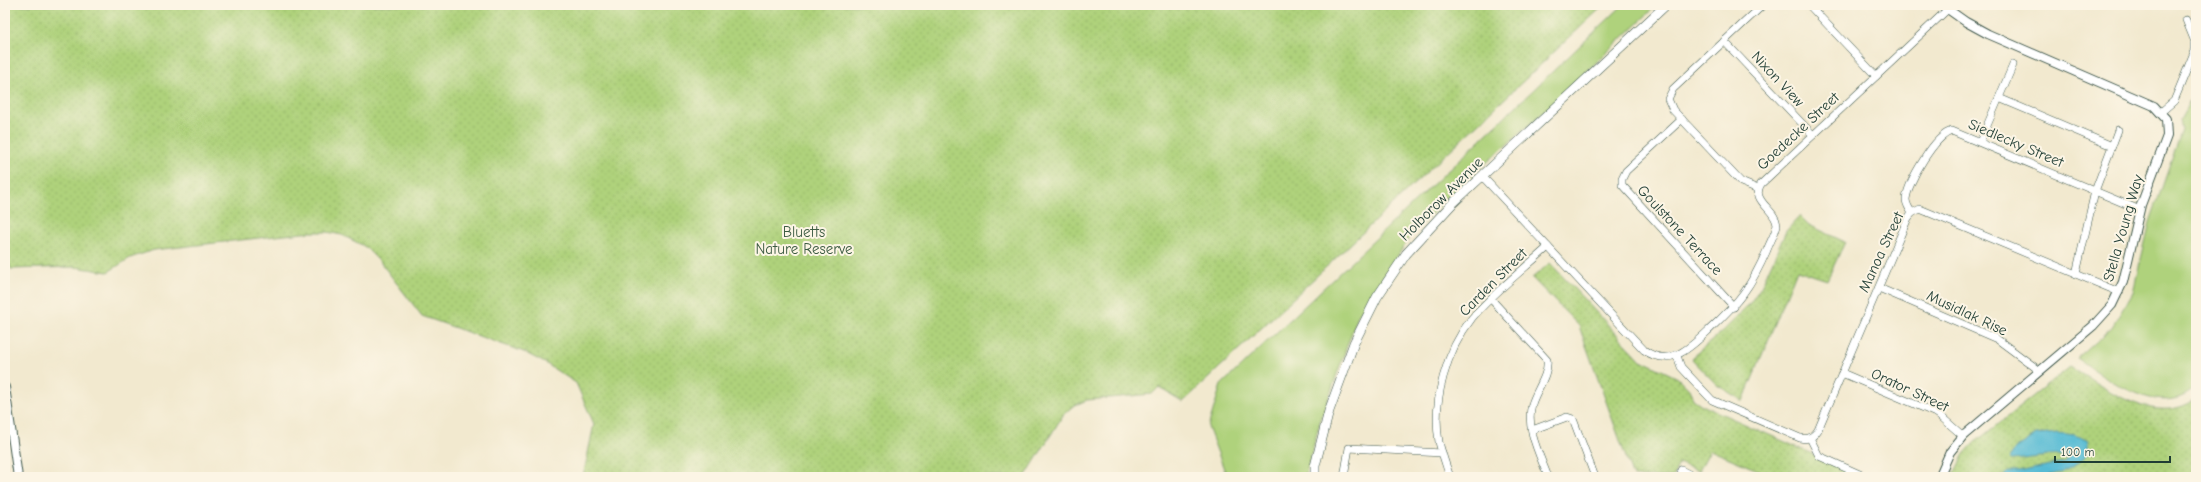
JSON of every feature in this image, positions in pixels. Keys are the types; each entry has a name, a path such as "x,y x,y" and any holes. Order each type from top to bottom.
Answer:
{"main road":[{"name":"Holborow Avenue","path":"1310,477 1315,466 1326,423 1356,338 1374,302 1396,268 1417,241 1482,176 1666,5"},
{"name":"Holborow Avenue","path":"1315,466 1315,477"}],"street":[{"path":"1758,189 1741,182 1682,119 1670,105 1670,93 1763,5"},
{"path":"1809,5 1876,76"},
{"path":"1945,7 1988,34 2149,103 2161,112 2174,101 2195,50 2195,42 2186,20"},
{"name":"Goedecke Street","path":"1677,356 1689,348 1734,306 1755,278 1777,227 1775,216 1759,198 1758,189 1762,182 1876,76 1945,7"},
{"name":"Nixon View","path":"1724,41 1813,135"},
{"path":"1980,142 2013,65"},
{"path":"1999,98 2112,146"},
{"name":"Stella Young Way","path":"1939,477 1950,452 1963,436 2099,321 2108,311 2119,292 2140,210 2167,136 2167,123 2161,112"},
{"name":"Goulstone Terrace","path":"1682,119 1626,171 1622,179 1622,185 1734,306"},
{"path":"2076,274 2095,191 2118,130"},
{"name":"Siedlecky Street","path":"1912,213 1906,204 1907,195 1919,168 1942,137 1948,133 1954,132 2140,210"},
{"path":"1482,176 1644,350 1661,357 1677,356 1681,367 1712,400 1800,438 1810,438 1816,453 1819,456 1866,477"},
{"name":"Manoa Street","path":"1810,438 1818,430 1878,288 1912,213 1918,210 1924,210 2119,292"},
{"name":"Carden Street","path":"1450,477 1442,453 1437,414 1445,373 1463,332 1477,312 1548,246"},
{"name":"Musidlak Rise","path":"1878,288 1997,339 2040,371"},
{"path":"1491,299 1547,360 1546,370 1531,409 1532,430 1548,477"},
{"name":"Orator Street","path":"1842,373 1938,414 1963,436"},
{"path":"5,387 18,477"},
{"path":"1532,430 1567,418 1574,418 1595,477"},
{"path":"1344,477 1349,448 1442,453"},
{"path":"1681,470 1690,475 1690,477"}],"green space":[{"name":"Bluetts Nature Reserve","path":"5,5 1604,5 1183,402 1159,387 1152,394 1087,400 1073,406 1063,415 1025,477 583,477 594,424 576,383 545,363 524,352 422,316 381,263 364,246 342,235 327,232 311,232 154,250 130,258 108,272 75,267 11,269 5,255"},
{"path":"1623,5 1657,5 1548,108 1448,197 1413,233 1358,315 1320,422 1305,477 1227,477 1208,427 1221,385"},
{"path":"2196,90 2196,387 2182,396 2167,400 2151,398 2135,393 2104,376 2077,358 2112,327 2133,292 2150,222 2182,130 2180,119"},
{"path":"1800,216 1809,225 1845,242 1827,280 1797,270 1743,401 1717,385 1691,358 1723,331 1748,306 1761,287 1786,231"},
{"path":"1550,263 1641,360 1678,378 1689,389 1693,399 1702,405 1864,477 1774,477 1710,450 1699,471 1679,463 1673,477 1633,477 1579,326 1532,278"},
{"path":"2070,367 2115,394 2131,402 2148,407 2164,409 2180,407 2196,399 2196,477 1952,477 1964,454 1974,443"}],"water":[{"path":"2058,433 2076,435 2088,441 2088,454 2068,469 2058,473 2039,477 2003,477 2007,472 2019,472 2064,462 2068,457 2058,455 2011,460 2009,458 2015,449 2036,435"}]}
